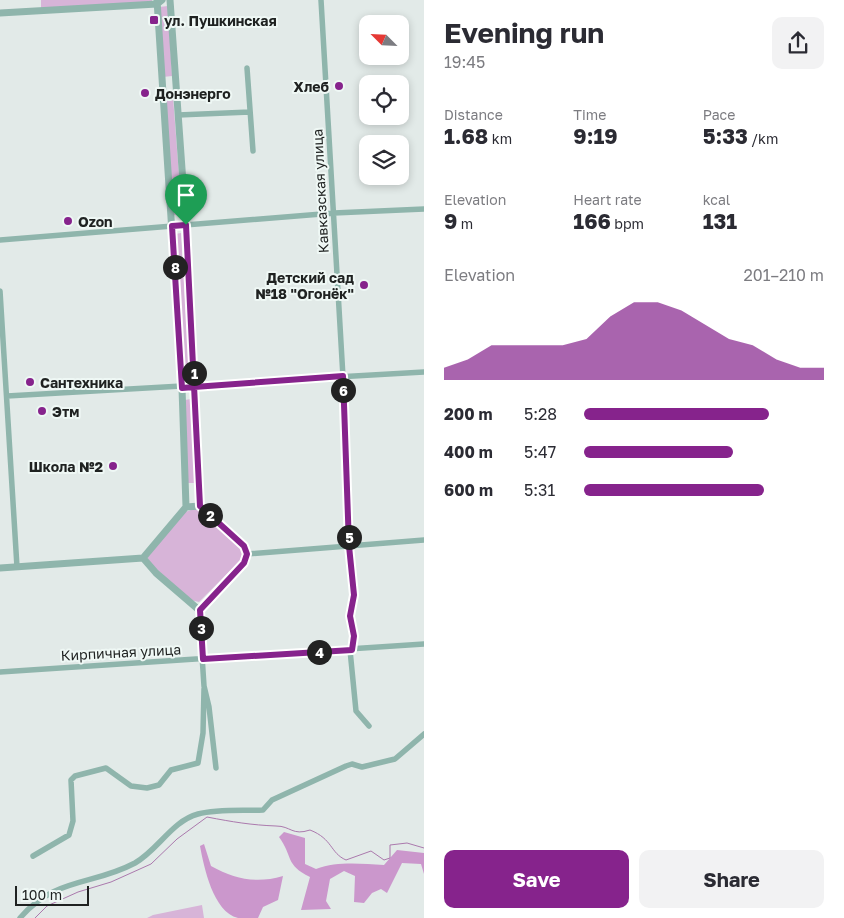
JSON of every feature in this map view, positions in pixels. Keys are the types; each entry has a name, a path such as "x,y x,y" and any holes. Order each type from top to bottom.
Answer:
{"street":[{"path":"170,0 186,225 200,506 244,546 247,554 244,563 200,610"},
{"name":"Кавказская улица","path":"321,0 343,376 349,546 354,595 350,616 354,636 351,650 356,711 369,726"},
{"path":"0,13 158,1 182,388 186,507 143,558 0,568"},
{"path":"247,68 253,151"},
{"path":"178,115 250,112"},
{"path":"0,240 334,213 424,209"},
{"path":"0,291 17,567"},
{"path":"7,396 182,388 424,372"},
{"path":"186,507 200,506"},
{"path":"247,554 424,540"},
{"path":"33,856 69,835 73,821 71,780 75,776 106,768 132,786 147,788 158,784 171,770 198,763 203,733 204,689 200,610 156,573 143,558"},
{"name":"Кирпичная улица","path":"0,672 424,644"},
{"path":"204,689 211,715 216,768"},
{"path":"20,918 42,896 64,885 107,875 135,863 152,852 176,826 197,814 263,810 272,800 346,766 352,764 362,766 395,759 424,734"}],"shaded area":[{"path":"41,0 152,0 152,2 41,8"},
{"path":"168,6 172,76 163,77 159,7"},
{"path":"165,97 173,97 182,214 174,215"},
{"path":"181,233 190,381 185,381 175,234"},
{"path":"191,399 196,483 187,483 185,400"},
{"path":"194,509 202,511 241,548 242,554 240,561 199,602 190,600 151,564 147,557 185,512"},
{"path":"284,832 305,838 305,864 316,869 341,864 384,865 397,850 424,853 424,874 421,864 402,863 387,893 381,889 372,893 364,903 354,902 355,876 344,871 330,879 326,901 331,909 301,910 310,877 302,873 290,860 279,837"},
{"path":"204,844 211,866 229,874 255,880 283,876 278,900 263,907 258,918 238,918 229,914 222,907 211,888 200,846"},
{"path":"202,905 204,918 147,918 153,915"}],"waterway":[{"path":"35,918 47,906 78,892 111,882 151,864 177,839 207,817 258,825 281,826 299,832 310,830 323,838 337,854 346,860 371,851 384,860 390,858 390,845 407,843 424,848"}],"place":[{"name":"ул. Пушкинская","path":"154,20"},
{"name":"Хлеб","path":"339,86"},
{"name":"Донэнерго","path":"145,93"},
{"name":"Ozon","path":"68,221"},
{"name":"Детский сад №18 \"Огонёк\"","path":"364,285"},
{"name":"Сантехника","path":"30,382"},
{"name":"Этм","path":"42,411"},
{"name":"Школа №2","path":"113,466"}],"route":[{"path":"186,225 172,226 182,388 194,387 343,376 349,546 354,595 350,616 354,636 352,650 203,659 200,610 244,563 247,554 244,546 200,506 194,387 186,225"}]}
